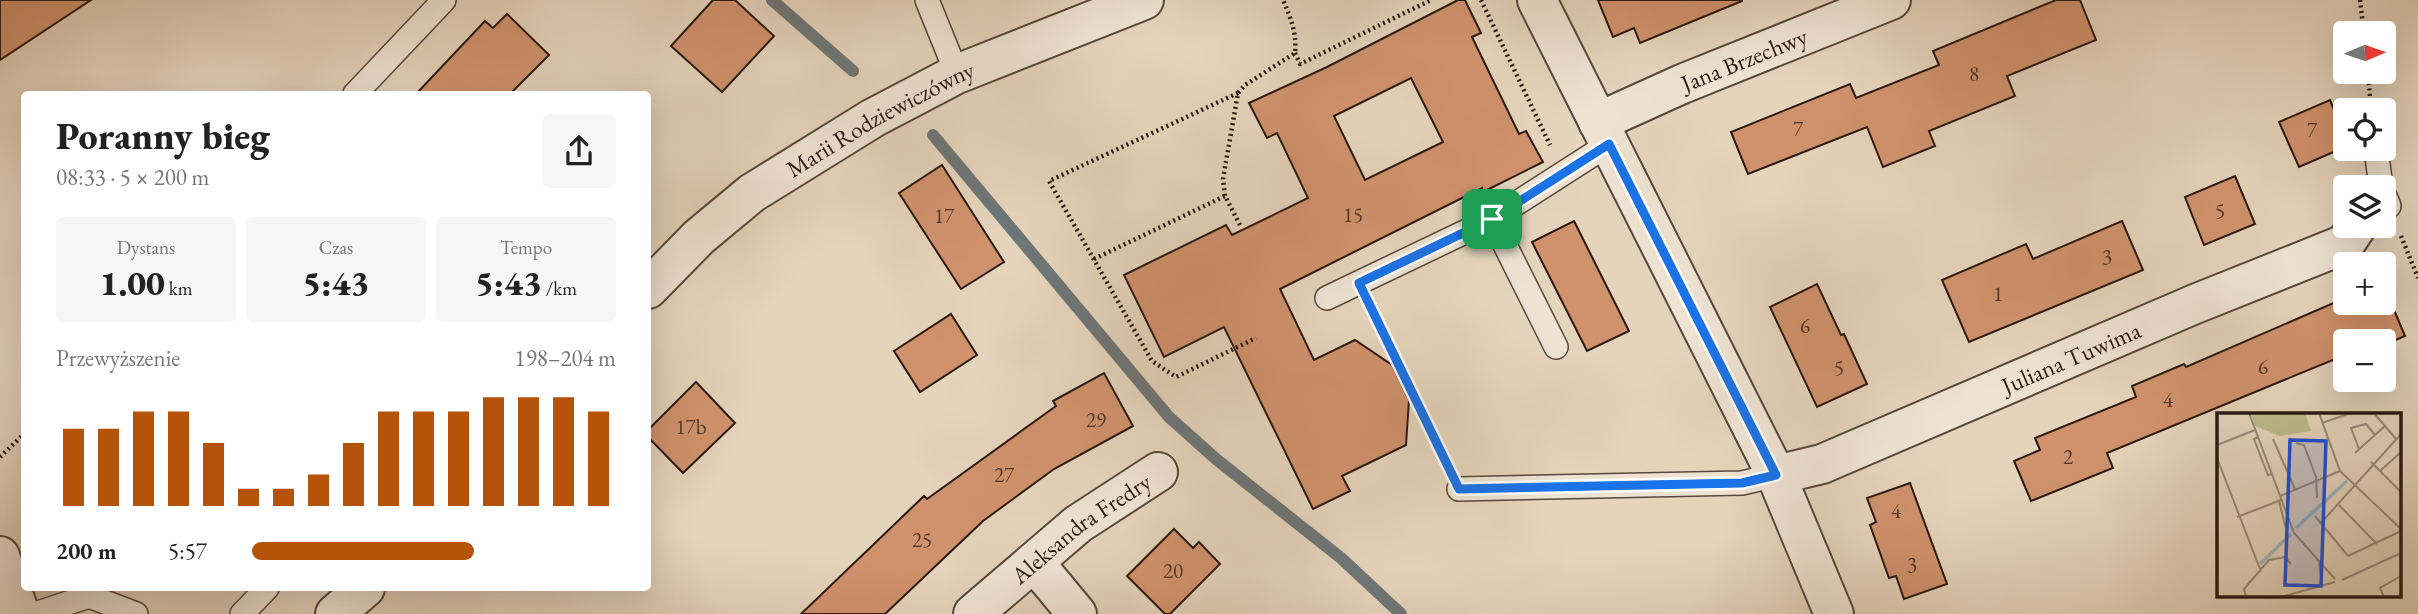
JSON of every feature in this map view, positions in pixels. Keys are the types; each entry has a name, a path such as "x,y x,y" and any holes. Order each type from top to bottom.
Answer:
{"street":[{"name":"Marii Rodziewiczówny","path":"651,286 699,237 752,193 873,118 957,74 1144,0"},
{"path":"1537,0 1776,475 1835,614"},
{"name":"Jana Brzechwy","path":"1603,133 1682,84 1891,0"},
{"name":"Juliana Tuwima","path":"1776,475 1822,464 2195,304 2345,244 2350,238"},
{"name":"Aleksandra Fredry","path":"973,614 1077,524 1158,472"},
{"path":"0,556 20,614"},
{"path":"1034,562 1077,614"}],"lane":[{"path":"358,91 444,0"},
{"path":"928,0 957,74"},
{"path":"1327,298 1492,219 1563,173 1603,133"},
{"path":"1492,219 1556,347"},
{"path":"1459,489 1742,483 1776,475"},
{"path":"242,614 264,591"},
{"path":"34,614 89,596 136,614"}],"path":[{"path":"1283,0 1294,32 1295,53 1300,64 1431,0"},
{"path":"1482,0 1563,173"},
{"path":"2360,0 2363,21"},
{"path":"1256,338 1176,377 1153,361 1049,181 1238,93 1245,85 1295,53"},
{"path":"1238,93 1223,179 1225,196 1240,225"},
{"path":"1094,260 1225,196"},
{"path":"2396,236 2418,278"},
{"path":"1359,283 1459,489"},
{"path":"0,457 21,437"}],"building":[{"path":"0,0 91,0 0,60"},
{"path":"713,0 735,0 774,36 722,92 671,46"},
{"path":"1458,0 1465,0 1481,33 1472,37 1519,134 1526,131 1543,162 1483,192 1482,188 1280,289 1314,360 1355,340 1392,365 1409,400 1406,445 1342,476 1350,491 1313,509 1224,327 1164,357 1124,275 1226,225 1232,235 1308,198 1277,133 1267,138 1249,103 1327,67","holes":["1411,78 1443,142 1365,180 1334,116"]},
{"path":"1598,0 1742,1 1640,43 1634,28 1613,37"},
{"path":"2056,0 2080,0 2096,40 2007,76 2015,96 1929,131 1935,146 1883,167 1867,127 1748,174 1731,132 1850,84 1856,98 1939,65 1933,51"},
{"path":"507,14 549,55 513,91 419,91 485,21 493,28"},
{"path":"2330,100 2333,107 2333,152 2299,167 2279,122"},
{"path":"942,165 1004,262 961,289 899,193"},
{"path":"2235,176 2255,224 2204,245 2185,197"},
{"path":"1574,221 1629,331 1587,351 1532,242"},
{"path":"2122,221 2143,270 1969,342 1942,280 2026,244 2033,259"},
{"path":"1817,284 1867,384 1817,407 1770,307"},
{"path":"2333,303 2333,315 2396,315 2405,336 2396,340 2396,329 2333,329 2333,360 2107,453 2113,468 2031,501 2014,461 2040,450 2035,438 2136,397 2132,386 2184,364 2186,367"},
{"path":"951,314 977,355 920,392 894,351"},
{"path":"1104,373 1133,426 1054,469 983,521 885,614 801,614 924,496 927,499 1056,406 1053,401"},
{"path":"696,382 735,423 683,473 651,440 651,427"},
{"path":"1910,483 1947,584 1904,599 1896,576 1889,578 1870,525 1876,522 1867,498"},
{"path":"1174,529 1193,548 1199,542 1220,564 1170,614 1165,614 1127,576"}],"waterway":[{"path":"772,0 853,71"},
{"path":"933,135 1169,417 1216,459 1341,558 1401,614"}],"route":[{"path":"1609,144 1776,475 1742,483 1459,489 1359,283 1492,219 1609,144"}]}
